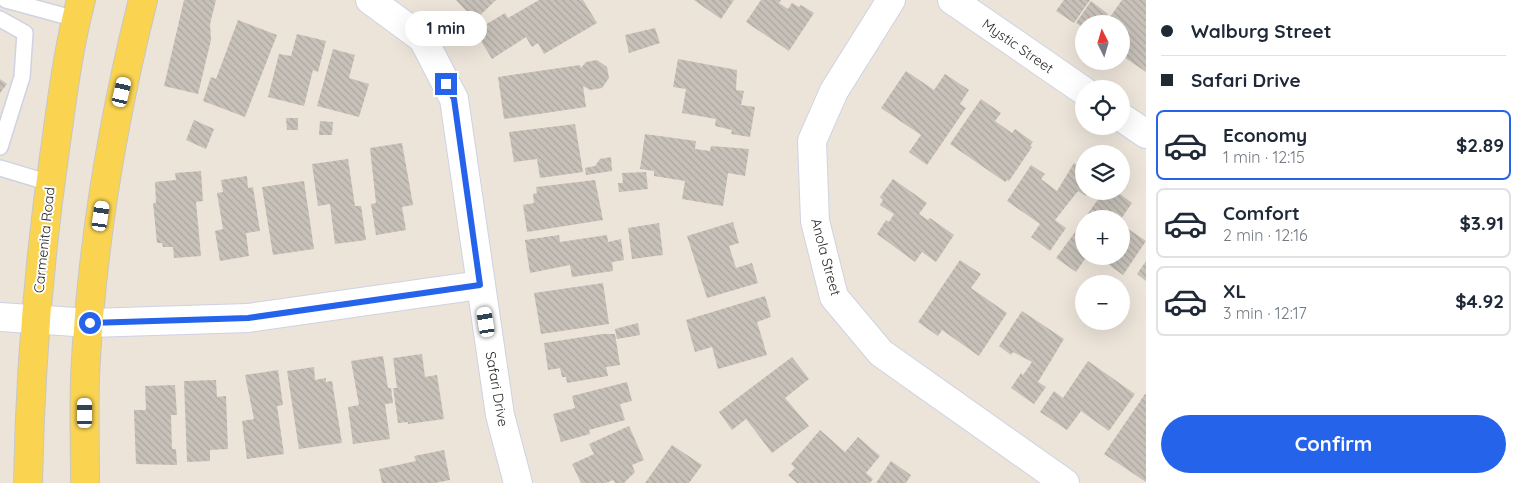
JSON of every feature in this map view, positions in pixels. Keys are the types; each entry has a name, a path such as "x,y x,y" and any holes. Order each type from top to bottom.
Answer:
{"main road":[{"path":"85,483 86,378 98,235 109,156 143,0"},
{"name":"Carmenita Road","path":"28,483 29,398 50,183 78,10"}],"street":[{"name":"Safari Drive","path":"370,0 423,39 454,99 500,415 518,483"},
{"name":"Anola Street","path":"891,0 834,91 812,141 815,221 834,297 881,353 1065,483"},
{"name":"Mystic Street","path":"952,0 1075,85"},
{"path":"1130,123 1146,134"},
{"path":"0,316 90,323 248,318 480,285"}],"lane":[{"path":"6,0 78,10"},
{"path":"0,19 25,33 22,77 0,147"},
{"path":"0,168 50,183"}],"building":[{"path":"184,0 216,0 210,24 211,40 198,94 164,86"},
{"path":"456,0 496,0 475,20"},
{"path":"539,0 583,0 597,23 544,54 538,43 532,47 526,37 492,59 475,31 505,13 508,18"},
{"path":"694,0 734,0 721,19"},
{"path":"761,0 781,0 779,3 788,9 792,3 799,7 801,5 814,13 789,51 746,22"},
{"path":"1064,0 1090,0 1080,15 1075,15 1074,23 1056,11"},
{"path":"1122,0 1146,0 1146,72 1130,61 1130,15 1111,15"},
{"path":"1091,1 1108,14 1107,15 1081,15"},
{"path":"238,20 277,35 245,117 203,101 211,77 216,79"},
{"path":"655,28 660,43 629,53 625,35"},
{"path":"297,34 326,41 318,72 313,70 304,106 268,97 279,54 291,56"},
{"path":"333,49 355,55 349,78 369,84 359,117 317,106"},
{"path":"678,59 737,70 736,90 744,91 741,105 755,107 750,137 731,134 732,130 715,126 716,119 682,113 686,89 673,87"},
{"path":"597,60 607,67 609,78 602,88 590,90 583,86 586,107 504,119 498,77 580,65 581,68 586,62"},
{"path":"906,71 934,90 945,74 969,90 960,104 966,108 927,165 909,152 921,135 881,108"},
{"path":"0,79 7,84 0,93"},
{"path":"981,99 1001,113 995,121 1012,133 1015,129 1033,142 1030,146 1032,147 1009,181 1005,182 950,144"},
{"path":"286,118 298,118 298,130 287,130"},
{"path":"194,120 214,129 206,149 186,140"},
{"path":"320,121 333,122 332,135 319,135"},
{"path":"575,124 583,172 540,178 537,159 514,162 509,132"},
{"path":"645,134 696,141 695,149 710,151 711,146 749,149 745,176 728,173 723,206 682,199 685,181 654,176 654,171 640,169"},
{"path":"402,143 413,205 402,207 406,230 376,235 371,204 376,203 370,148"},
{"path":"611,157 612,171 586,175 585,168 595,166 600,159"},
{"path":"348,159 355,206 361,206 366,240 335,244 330,204 318,206 312,164"},
{"path":"1074,163 1075,195 1055,220 1066,228 1050,251 1031,237 1040,224 1007,201 1031,165 1045,174 1041,179 1057,191"},
{"path":"201,171 203,201 196,202 201,256 174,258 173,247 163,247 162,243 157,243 153,203 156,203 155,182 176,180 175,173"},
{"path":"646,172 648,189 619,192 618,183 623,183 622,173"},
{"path":"247,176 248,188 253,187 260,231 246,233 249,256 220,261 215,231 223,229 217,193 223,192 221,180"},
{"path":"893,179 927,203 919,214 928,220 930,218 954,235 936,262 922,252 915,262 877,234 886,220 889,222 894,214 880,205 883,200 880,197"},
{"path":"595,180 603,220 527,232 523,205 534,203 533,194 537,193 536,187"},
{"path":"304,181 314,249 273,255 262,187"},
{"path":"1098,200 1128,200 1132,203 1127,210 1090,210"},
{"path":"733,222 739,243 729,246 736,268 752,263 758,283 707,298 687,236"},
{"path":"659,223 663,255 632,259 628,228"},
{"path":"1130,230 1146,241 1130,265"},
{"path":"1075,232 1075,265 1081,265 1076,272 1056,258"},
{"path":"559,235 560,242 607,235 608,242 621,239 624,260 612,262 613,271 572,277 570,265 530,273 525,240"},
{"path":"960,260 981,274 971,288 1007,313 979,356 942,330 938,336 918,322"},
{"path":"1146,261 1146,281 1137,274"},
{"path":"1109,265 1130,265 1123,275"},
{"path":"603,283 609,324 541,334 534,293"},
{"path":"765,296 771,317 757,322 767,355 718,369 712,347 695,352 686,320"},
{"path":"1022,311 1064,339 1038,382 1046,387 1034,404 1011,388 1021,373 1023,375 1032,362 1013,352 1011,355 999,346"},
{"path":"638,323 640,335 617,339 615,329"},
{"path":"602,334 615,334 620,365 606,367 608,376 567,383 566,377 562,377 560,368 548,370 544,343"},
{"path":"422,354 425,377 437,375 444,419 408,424 408,422 398,423 393,388 397,388 393,358"},
{"path":"383,356 388,388 391,388 393,403 385,404 390,439 353,444 348,407 359,405 351,361"},
{"path":"792,357 809,379 785,398 809,426 772,453 746,419 732,430 719,412"},
{"path":"1088,361 1135,394 1109,431 1081,411 1067,430 1040,412 1054,391 1063,398"},
{"path":"314,367 315,380 326,378 326,382 332,381 342,443 299,449 287,371"},
{"path":"278,370 283,405 277,406 284,454 247,459 242,421 254,419 245,375"},
{"path":"216,380 217,397 226,396 228,449 210,450 210,461 187,462 184,381"},
{"path":"627,382 632,401 620,404 625,420 589,430 590,434 561,442 553,414 575,408 572,396"},
{"path":"175,385 177,415 171,415 172,449 176,449 177,465 136,464 134,410 146,410 145,386"},
{"path":"1146,395 1146,482 1104,454"},
{"path":"629,426 644,460 632,465 635,472 624,483 615,483 613,480 606,483 581,483 572,464 594,454 589,444"},
{"path":"820,430 845,452 858,437 880,456 866,473 873,479 870,483 797,483 788,475 795,468 791,464"},
{"path":"672,445 702,465 689,483 645,483"},
{"path":"444,450 450,480 435,483 382,483 379,469 416,461 414,456"},
{"path":"891,461 911,475 906,483 876,483"}],"route":[{"path":"90,323 248,318 480,285 454,99 446,84"}]}
